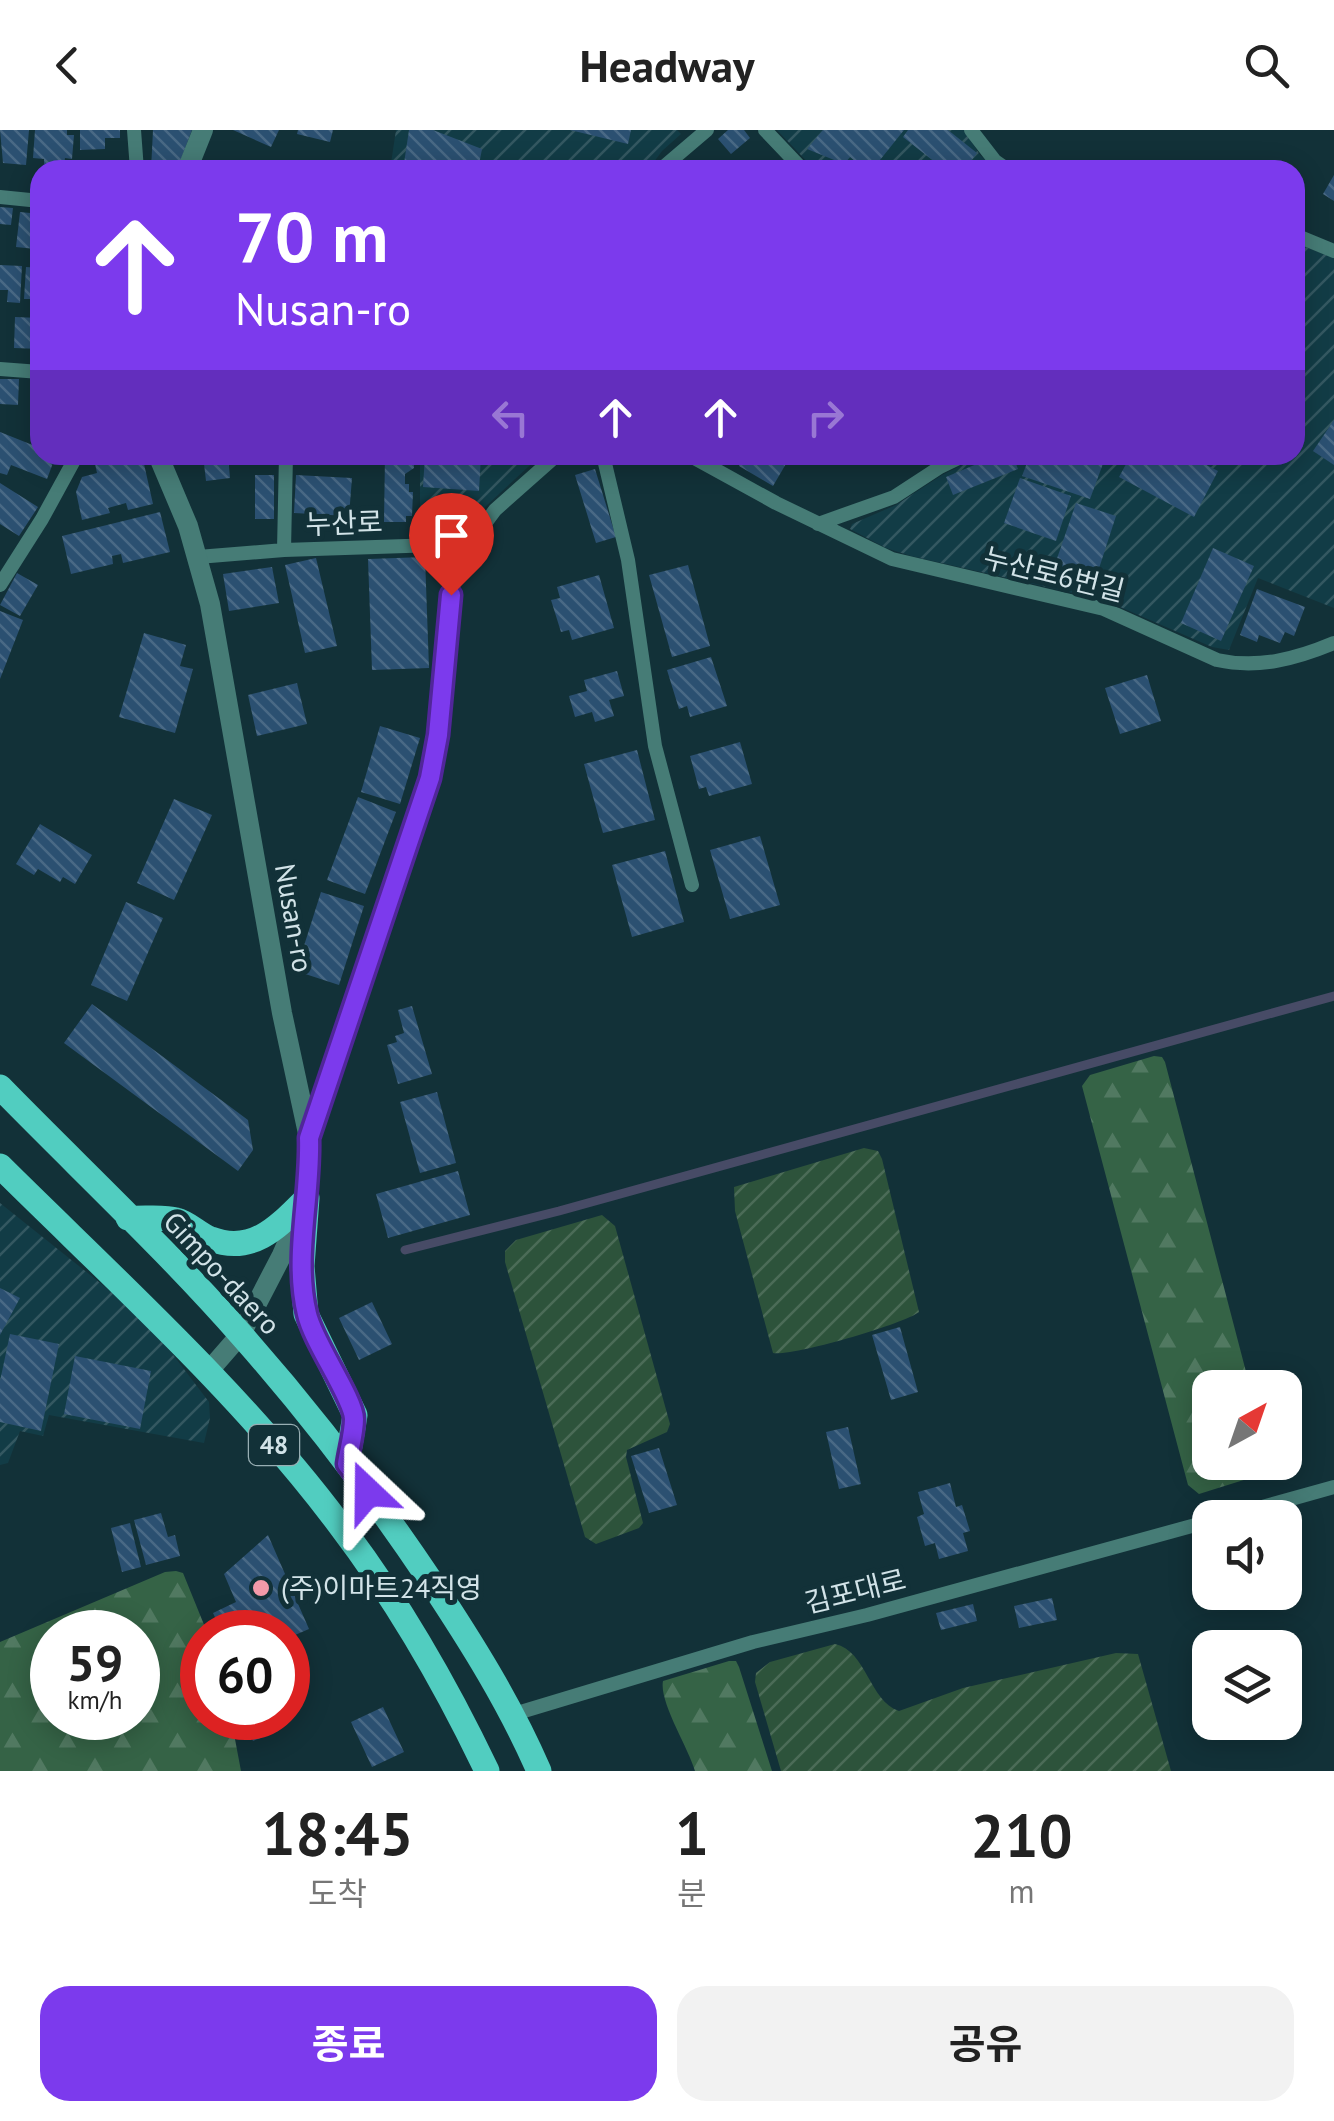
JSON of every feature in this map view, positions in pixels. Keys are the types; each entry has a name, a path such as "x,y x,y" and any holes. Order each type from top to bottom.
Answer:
{"main road":[{"name":"Gimpo-daero","path":"0,1087 241,1334 347,1464 473,1644 514,1714 539,1771"},
{"name":"48","path":"0,1166 208,1373 340,1524 457,1709 487,1771"},
{"path":"128,1218 176,1220 230,1245 256,1241 275,1230 307,1198"},
{"path":"307,1198 302,1266 306,1314 354,1415 347,1464"}],"street":[{"path":"191,160 203,130"},
{"name":"Nusan-ro","path":"162,465 198,557 219,646 282,1013 309,1138 307,1198 241,1334 208,1373"}],"lane":[{"path":"134,130 137,160"},
{"path":"672,160 708,130"},
{"path":"765,130 794,160"},
{"path":"970,130 994,160"},
{"path":"0,197 30,200"},
{"path":"1305,239 1334,252"},
{"path":"0,369 30,371"},
{"path":"0,585 71,465"},
{"name":"누산로","path":"284,550 286,465"},
{"path":"309,1138 430,778 454,575 467,544 517,488 545,465"},
{"path":"605,465 628,560 655,746 692,885"},
{"name":"누산로6번길","path":"708,465 892,558 1104,609 1217,660 1233,664 1276,662 1334,643"},
{"path":"818,524 894,497 944,465"},
{"name":"누산로","path":"198,557 467,544"},
{"path":"1287,1500 1334,1487"},
{"name":"김포대로","path":"514,1714 753,1642 886,1610 1192,1526"}],"shaded area":[{"path":"396,130 677,130 681,134 655,160 392,160"},
{"path":"777,130 964,130 985,160 806,160"},
{"path":"1305,247 1334,258 1334,608 1258,578 1229,650 1212,647 1104,600 911,556 850,529 852,524 896,505 962,465 1305,465"},
{"path":"420,465 530,465 486,506 468,530 420,537"},
{"path":"0,1203 124,1302 171,1352 209,1402 204,1443 49,1415 43,1436 20,1431 8,1463 0,1465"}],"green space":[{"path":"1154,1056 1165,1062 1246,1370 1192,1370 1192,1480 1244,1480 1199,1494 1188,1485 1082,1086 1090,1075"},
{"path":"864,1148 878,1151 882,1159 919,1312 847,1338 773,1353 735,1211 734,1187"},
{"path":"602,1215 615,1226 670,1424 667,1432 627,1450 643,1523 596,1544 585,1537 505,1251 516,1240"},
{"path":"165,1572 183,1573 198,1610 180,1610 180,1740 235,1740 241,1771 0,1771 0,1642 30,1629 30,1740 160,1740 160,1610 75,1610"},
{"path":"835,1644 854,1656 881,1697 899,1711 963,1688 1116,1653 1138,1654 1171,1771 781,1771 755,1682 756,1673 770,1662"},
{"path":"736,1661 739,1667 772,1771 695,1771 670,1712 663,1681"}],"building":[{"path":"0,130 29,130 26,165 3,163"},
{"path":"35,130 67,130 67,135 74,135 72,159 33,158"},
{"path":"80,130 120,130 120,138 105,138 105,149 80,150"},
{"path":"153,130 192,130 181,160 152,160"},
{"path":"233,130 279,130 271,147"},
{"path":"298,130 333,130 330,142 297,134"},
{"path":"409,130 433,130 482,149 480,160 404,160"},
{"path":"570,130 631,130 628,144"},
{"path":"728,130 744,130 750,138 731,154 718,139"},
{"path":"823,130 904,130 880,160 834,160 807,149"},
{"path":"908,130 948,130 977,153 972,160 932,160 903,137"},
{"path":"1334,175 1334,201 1323,194"},
{"path":"0,207 13,208 11,225 0,224"},
{"path":"20,212 30,213 30,248 16,247"},
{"path":"0,265 22,266 20,303 7,302 8,290 0,290"},
{"path":"26,267 30,267 30,299 24,299"},
{"path":"15,317 30,318 30,349 14,348"},
{"path":"0,379 19,379 18,405 0,404"},
{"path":"1334,420 1334,465 1313,451"},
{"path":"0,432 30,444 30,465 52,465 47,479 11,465 7,475 0,473"},
{"path":"95,465 144,465 153,504 128,510 126,503 108,508 110,513 82,520 76,492 82,477 97,473"},
{"path":"204,465 229,465 230,478 206,481"},
{"path":"385,465 414,465 405,474 405,484 413,492 412,516 406,516 406,522 384,522"},
{"path":"424,465 480,465 479,491 423,487"},
{"path":"740,465 785,465 773,486"},
{"path":"974,465 1016,465 1018,469 953,495 946,477"},
{"path":"1026,465 1103,465 1090,499 1022,476"},
{"path":"1126,465 1206,465 1218,471 1194,517 1119,477"},
{"path":"595,469 616,537 596,543 575,475"},
{"path":"255,475 274,475 274,519 255,519"},
{"path":"296,475 352,478 349,516 294,513"},
{"path":"1020,478 1071,496 1056,541 1004,523"},
{"path":"0,483 38,507 19,536 0,524"},
{"path":"1076,503 1116,516 1091,593 1050,579"},
{"path":"160,512 170,552 123,563 121,554 112,556 113,564 71,574 62,536"},
{"path":"1213,548 1254,566 1221,641 1181,623"},
{"path":"425,557 429,668 372,670 368,559"},
{"path":"316,558 337,646 305,653 285,565"},
{"path":"688,565 710,646 672,657 649,575"},
{"path":"272,567 279,603 229,611 223,574"},
{"path":"17,573 38,585 20,616 0,605"},
{"path":"599,575 614,628 572,640 569,630 561,632 551,600 560,598 557,587"},
{"path":"1257,589 1305,607 1294,636 1285,632 1280,643 1259,635 1257,642 1240,635"},
{"path":"0,611 23,620 0,679"},
{"path":"144,633 186,645 180,666 193,669 175,733 119,717"},
{"path":"711,657 727,706 690,717 687,706 679,709 667,670"},
{"path":"617,671 624,696 609,700 614,716 595,722 592,712 575,717 569,696 587,691 584,680"},
{"path":"1147,675 1161,721 1120,734 1105,688"},
{"path":"297,683 307,724 257,736 248,695"},
{"path":"380,726 420,738 400,804 361,792"},
{"path":"740,742 752,784 709,796 706,787 699,789 690,756"},
{"path":"637,750 655,820 603,833 584,764"},
{"path":"358,797 396,812 365,894 327,880"},
{"path":"174,799 212,815 174,900 137,883"},
{"path":"40,824 92,855 75,884 63,877 60,882 38,869 34,875 16,864"},
{"path":"760,836 780,905 730,919 710,850"},
{"path":"665,851 684,922 632,937 612,865"},
{"path":"321,892 364,906 339,985 296,971"},
{"path":"126,902 163,918 127,1001 91,985"},
{"path":"92,1004 248,1120 253,1150 238,1171 64,1043"},
{"path":"412,1006 432,1074 398,1084 387,1045 397,1042 395,1036 404,1033 398,1010"},
{"path":"437,1092 456,1163 420,1173 400,1102"},
{"path":"458,1171 470,1215 388,1238 376,1194"},
{"path":"0,1288 20,1298 0,1335"},
{"path":"372,1302 392,1344 359,1360 339,1318"},
{"path":"900,1327 918,1392 891,1400 872,1335"},
{"path":"10,1334 59,1344 41,1431 0,1422 0,1381"},
{"path":"75,1356 151,1371 140,1429 64,1414"},
{"path":"848,1427 861,1484 839,1489 826,1432"},
{"path":"659,1448 677,1505 649,1513 631,1456"},
{"path":"950,1483 956,1507 962,1505 970,1531 963,1533 968,1551 939,1559 935,1543 925,1546 917,1517 924,1514 918,1492"},
{"path":"161,1513 168,1537 175,1535 180,1556 146,1565 134,1520"},
{"path":"130,1523 141,1567 122,1572 111,1528"},
{"name":"(주)이마트24직영","path":"268,1535 301,1610 219,1610 236,1602 224,1574"},
{"path":"1052,1598 1057,1620 1019,1628 1014,1606"},
{"path":"973,1604 977,1621 941,1630 936,1613"},
{"path":"383,1707 404,1752 372,1767 351,1722"}],"waterway":[{"path":"405,1250 1334,996"}],"place":[{"name":"(주)이마트24직영","path":"261,1588"}],"route":[{"path":"368,1492 347,1464 354,1415 306,1314 302,1266 309,1138 430,778 438,735 451,595"}]}
